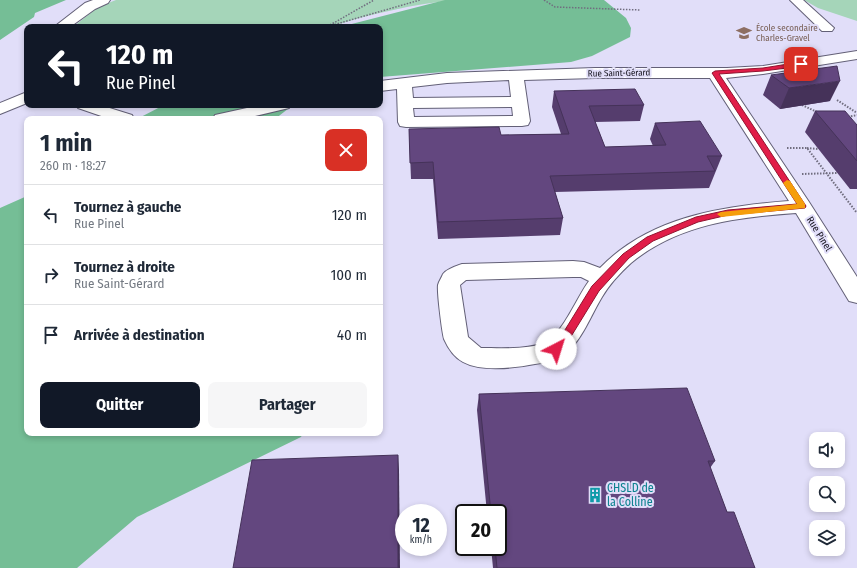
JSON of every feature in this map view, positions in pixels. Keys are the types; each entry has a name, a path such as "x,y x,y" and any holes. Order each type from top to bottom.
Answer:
{"street":[{"path":"65,24 86,8 104,0"},
{"path":"796,0 826,28"},
{"name":"Rue Saint-Gérard","path":"383,86 448,78 715,73 763,70 857,55"},
{"name":"Rue Pinel","path":"715,73 802,206 857,294"},
{"path":"404,83 406,122 522,121 516,76"},
{"path":"0,109 24,98"},
{"path":"93,108 117,116"},
{"path":"234,116 270,108"},
{"path":"604,280 584,270 573,269 462,272 452,278 449,285 456,338 471,355 479,358 540,354 556,349 564,341 596,289 626,256 650,239 690,222 728,213 802,206"}],"path":[{"path":"331,24 374,0"},
{"path":"336,24 420,0"},
{"path":"544,0 555,7 640,10"},
{"path":"837,100 857,114"},
{"path":"802,106 818,112"},
{"path":"846,117 857,114"},
{"path":"807,148 857,213"},
{"path":"780,149 818,148"},
{"path":"797,174 838,173"}],"green space":[{"path":"0,0 66,0 35,13 34,17 0,40"},
{"path":"116,0 456,0 392,10 340,24 77,24 98,7"},
{"path":"445,0 604,0 626,18 631,28 630,37 592,56 571,62 383,77 383,24 352,24"},
{"path":"804,0 857,0 857,21 818,8"},
{"path":"158,108 289,108 279,116 143,116"},
{"path":"24,197 24,436 301,437 137,517 77,568 0,568 0,208"}],"building":[{"path":"837,66 840,81 789,88 771,75"},
{"path":"635,89 644,105 589,106 605,147 666,145 655,123 700,121 722,156 707,156 715,171 550,176 563,218 438,222 433,162 410,163 409,129 499,127 501,135 569,134 554,91"},
{"path":"815,111 845,111 857,125 857,161"},
{"name":"CHSLD de la Colline","path":"687,388 715,461 708,461 727,512 734,512 755,568 497,568 496,556 507,556 507,504 490,504 479,394"},
{"path":"398,455 398,504 395,504 395,556 398,556 398,568 233,568 252,460"}],"slow traffic":[{"path":"721,214 802,206 787,183"}],"place":[{"name":"École secondaire Charles-Gravel","path":"744,33"},
{"name":"CHSLD de la Colline","path":"595,495"}],"route":[{"path":"556,349 564,341 596,289 626,256 650,239 696,220 728,213 802,206 715,73 763,70 801,64"}]}
